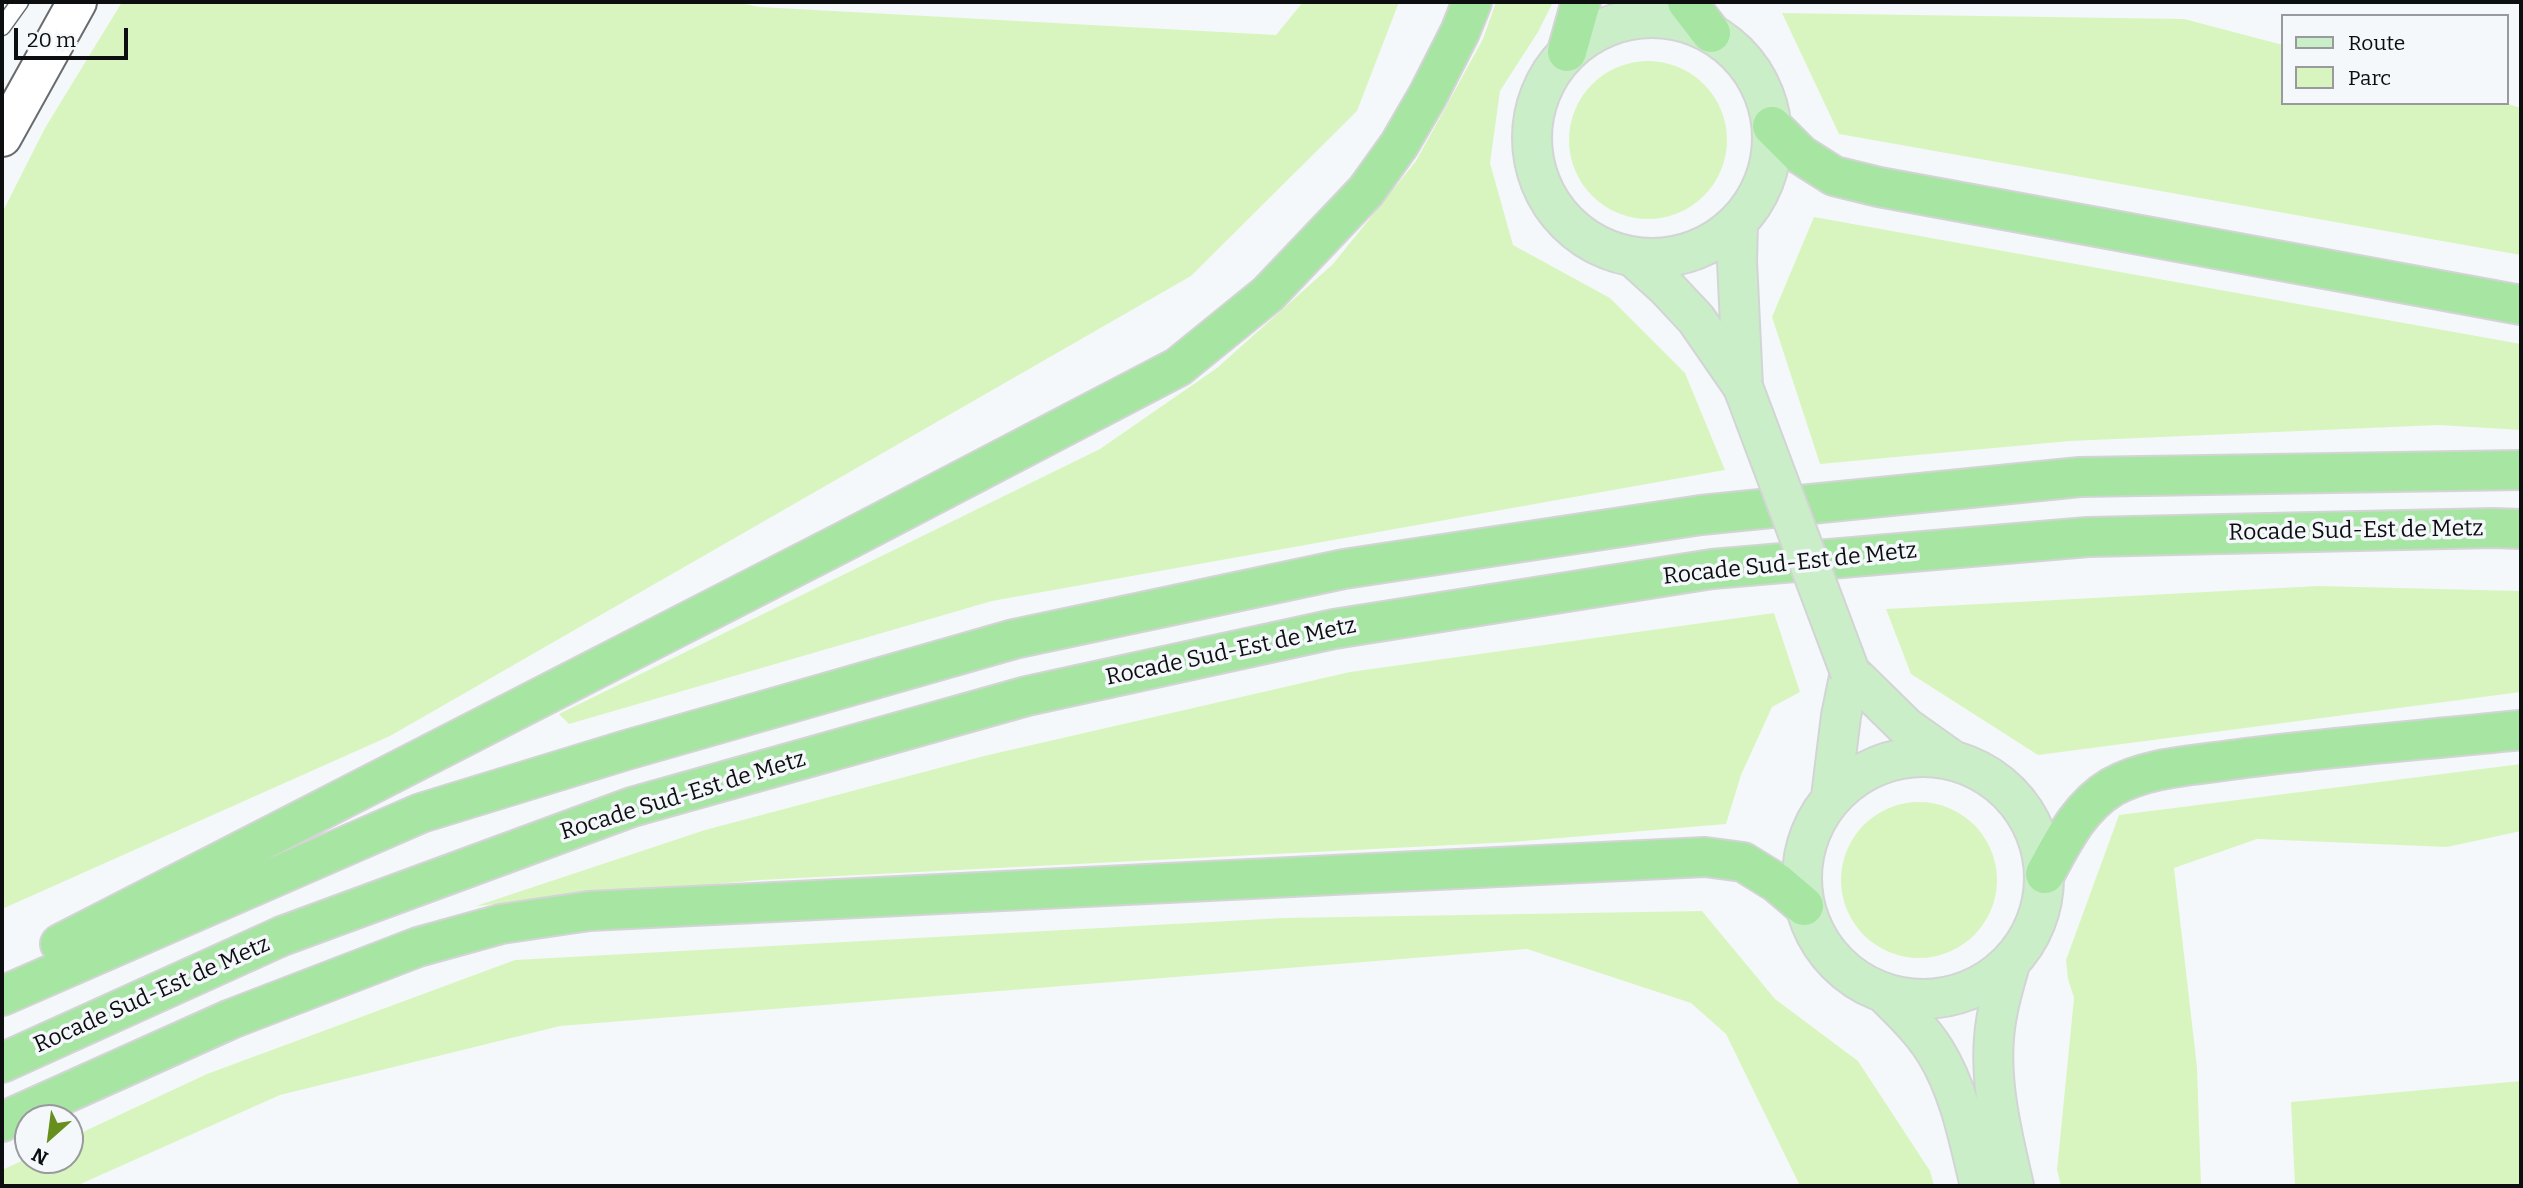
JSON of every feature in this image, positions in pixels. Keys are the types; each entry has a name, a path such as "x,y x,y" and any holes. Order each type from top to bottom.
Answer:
{"highway":[{"path":"2,974 849,539 1178,366 1268,294 1366,191 1399,145 1428,95 1472,2"},
{"path":"1567,52 1581,2"},
{"path":"1687,2 1711,33"},
{"path":"1772,126 1801,155 1834,176 1879,187 2521,305"},
{"path":"2,996 421,813 1014,639 1344,569 1701,515 2080,477 2521,470"},
{"name":"Rocade Sud-Est de Metz","path":"2,1063 282,936 632,807 1027,696 1334,629 1712,569 2060,539 2521,529"},
{"path":"2045,874 2068,832 2087,806 2112,788 2144,772 2261,756 2521,730"},
{"path":"2,1122 231,1019 418,947 501,924 589,911 1704,857 1743,862 1777,883 1804,906"}],"main road":[{"path":"1636,19 1674,20 1711,33 1734,50 1753,72 1766,98 1772,126 1769,168 1752,207 1716,241 1689,253 1661,258 1633,257 1604,249 1579,234 1558,213 1542,188 1532,141 1537,102 1549,76 1567,52 1599,30 1636,19"},
{"path":"1738,223 1737,261 1743,387"},
{"path":"1633,257 1667,287 1696,319 1743,387 1850,672 1906,727 1951,759 1988,775 2018,801 2037,835 2045,874 2042,907 2030,938 2010,964 1983,985 1951,997 1918,1000 1885,994 1856,980 1833,960 1815,935 1804,906 1801,867 1810,830 1831,797 1866,770 1908,757 1951,759"},
{"path":"1831,797 1841,716 1850,672"},
{"path":"2010,964 1999,1003 1994,1040 2001,1128 2014,1186"},
{"path":"1885,994 1916,1025 1936,1052 1959,1108 1980,1186"}],"street":[{"path":"2,137 77,2"}],"lane":[{"path":"2,27 20,2"}],"green space":[{"path":"122,2 733,2 760,7 1276,35 1303,2 1399,2 1357,111 1191,276 390,736 2,909 2,213 45,128"},
{"path":"1496,2 1553,2 1538,32 1500,91 1490,163 1513,245 1610,298 1685,373 1725,470 992,601 569,724 559,714 1100,449 1217,368 1333,264 1416,161 1483,39"},
{"path":"1782,13 2184,19 2282,45 2282,105 2509,104 2521,108 2521,255 1839,134"},
{"path":"1648,61 1678,67 1704,84 1721,110 1727,140 1721,170 1704,196 1678,213 1648,219 1618,213 1592,196 1575,170 1569,140 1575,110 1592,84 1618,67"},
{"path":"1814,217 2521,344 2521,430 2438,425 2070,441 1820,464 1772,317"},
{"path":"2318,586 2521,591 2521,692 2038,755 1911,674 1886,609"},
{"path":"1774,613 1800,692 1772,707 1741,775 1726,824 1512,842 760,880 476,906 705,830 984,756 1350,672"},
{"path":"2521,764 2521,831 2447,847 2257,839 2174,868 2197,1067 2201,1186 2061,1186 2057,1170 2074,998 2066,960 2119,815"},
{"path":"1919,802 1949,808 1974,825 1991,850 1997,880 1991,910 1974,935 1949,952 1919,958 1889,952 1864,935 1847,910 1841,880 1847,850 1864,825 1889,808"},
{"path":"1702,911 1775,999 1858,1061 1930,1171 1934,1186 1800,1186 1726,1034 1691,1003 1527,949 560,1026 280,1095 76,1186 2,1186 2,1170 14,1164 14,1174 84,1174 84,1131 207,1074 515,960 1283,918"},
{"path":"2521,1081 2521,1186 2295,1186 2291,1102"}]}
